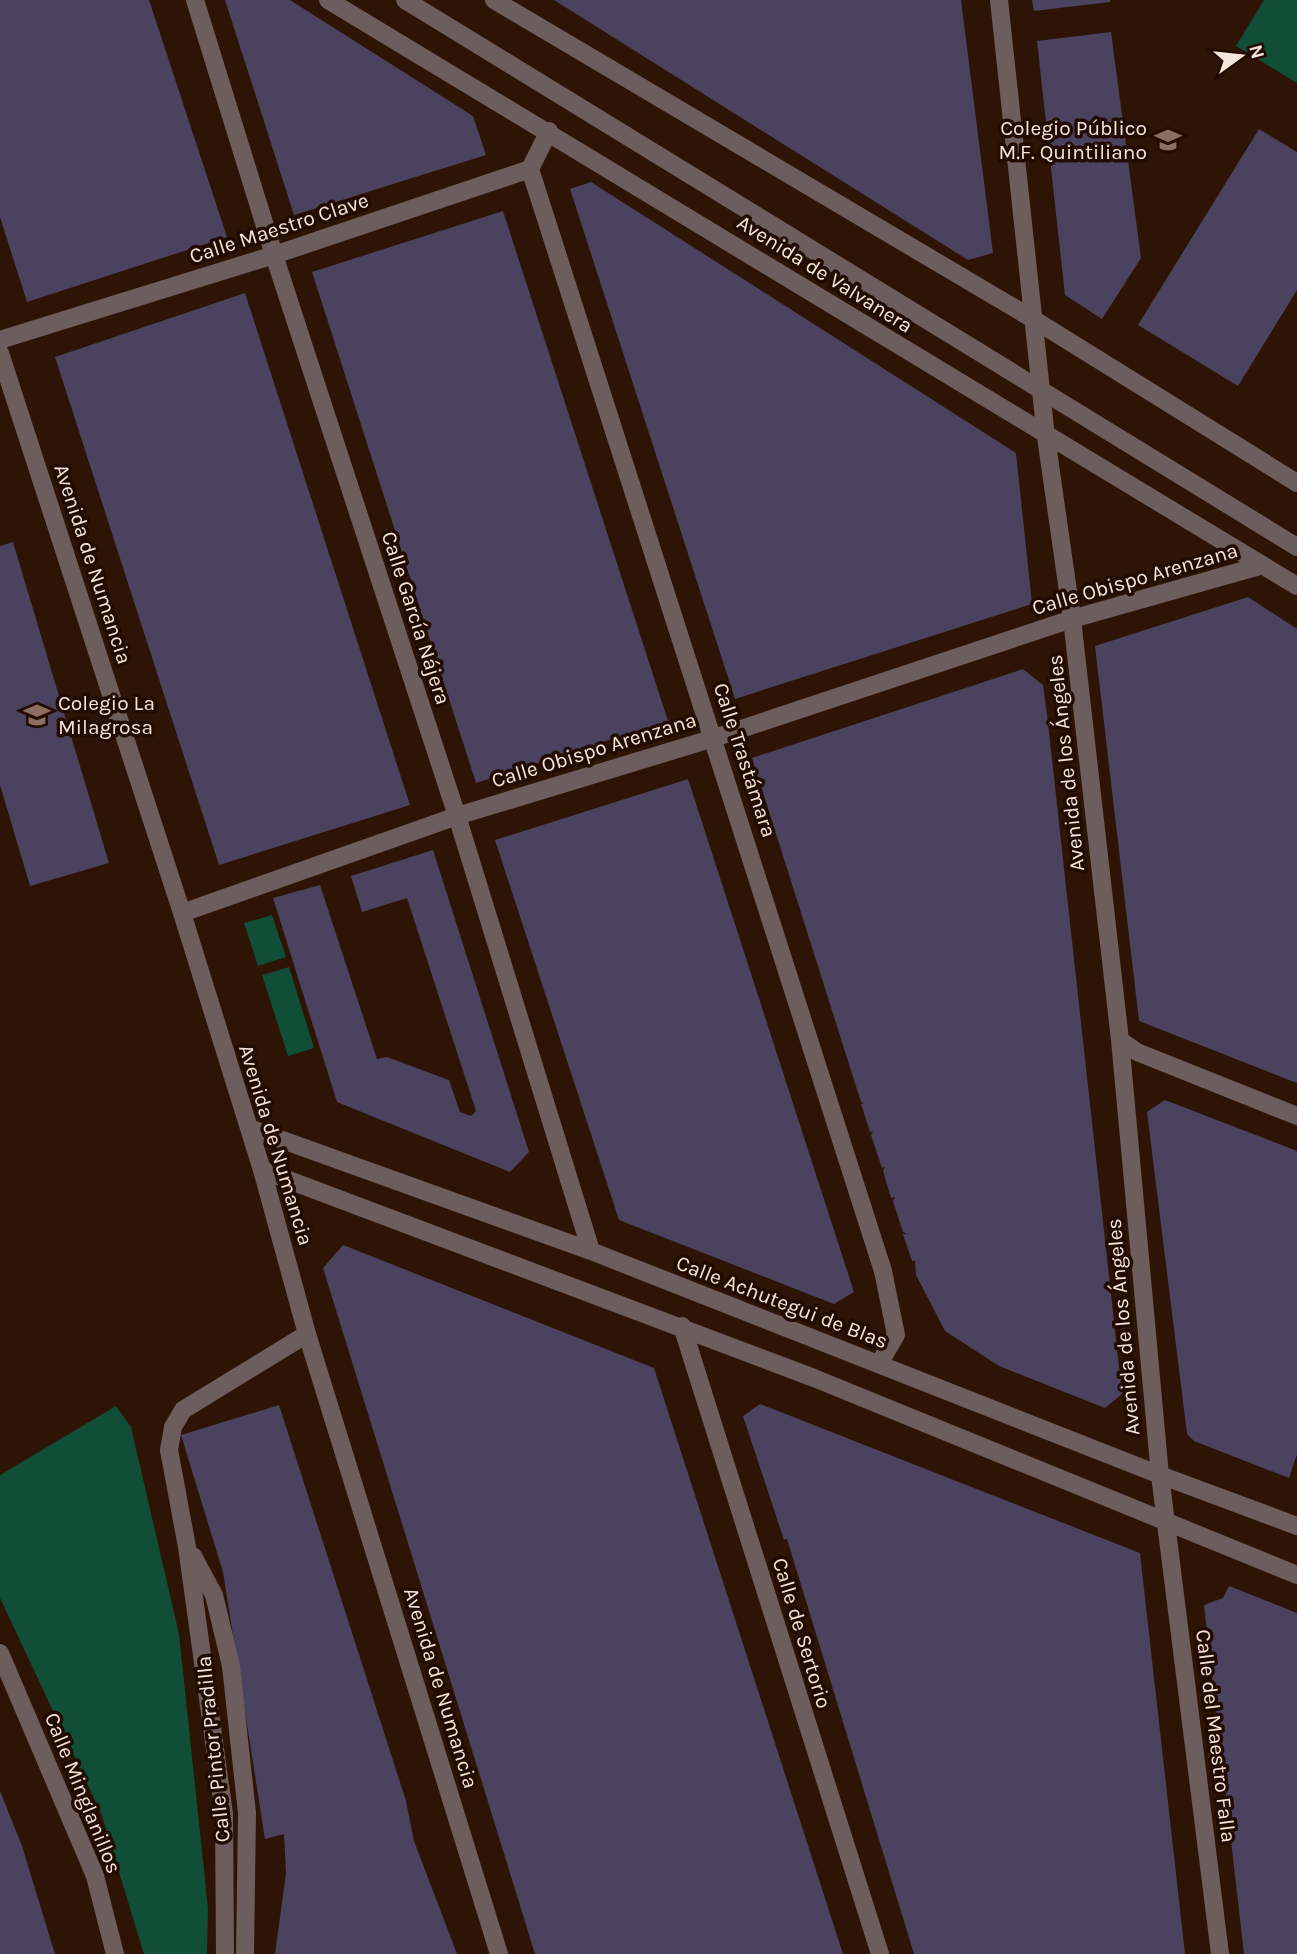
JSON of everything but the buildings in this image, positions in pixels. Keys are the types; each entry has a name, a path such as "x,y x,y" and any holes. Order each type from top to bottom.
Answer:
{"street":[{"name":"Calle García Nájera","path":"195,0 274,255 457,816 590,1251"},
{"name":"Avenida de Valvanera","path":"328,0 550,131 1046,437 1297,586"},
{"name":"Avenida de Valvanera","path":"405,0 1297,547"},
{"path":"494,0 1032,319 1297,483"},
{"name":"Avenida de los Ángeles","path":"999,0 1032,319 1072,619 1119,1040 1166,1523"},
{"path":"530,169 550,131"},
{"name":"Calle Maestro Clave","path":"0,341 274,255 530,169"},
{"name":"Calle Trastámara","path":"530,169 883,1271 896,1335 879,1364"},
{"name":"Avenida de Numancia","path":"0,353 182,913 262,1170 307,1334 499,1954"},
{"name":"Calle Obispo Arenzana","path":"182,913 457,816 714,738 1072,619 1263,565"},
{"path":"1119,1040 1138,1052 1297,1116"},
{"name":"Calle Achutegui de Blas","path":"249,1128 590,1251 1160,1475 1297,1526"},
{"path":"262,1170 682,1326 1297,1575"},
{"name":"Calle de Sertorio","path":"682,1326 880,1954"},
{"path":"225,1954 224,1814 187,1547 169,1450 173,1427 183,1410 307,1334"},
{"name":"Calle del Maestro Falla","path":"1166,1523 1220,1954"},
{"name":"Calle Pintor Pradilla","path":"187,1547 214,1595 231,1665 247,1813 244,1954"},
{"name":"Calle Minglanillos","path":"0,1653 95,1876 115,1954"}],"green space":[{"path":"1264,0 1297,0 1297,83 1236,46"},
{"path":"272,915 286,957 258,966 244,923"},
{"path":"289,967 314,1048 288,1056 262,975"},
{"path":"116,1406 131,1427 179,1634 208,1908 207,1954 144,1954 101,1813 0,1598 0,1475"}],"place":[{"name":"Colegio Público M.F. Quintiliano","path":"1168,140"},
{"name":"Colegio La Milagrosa","path":"37,715"}]}
